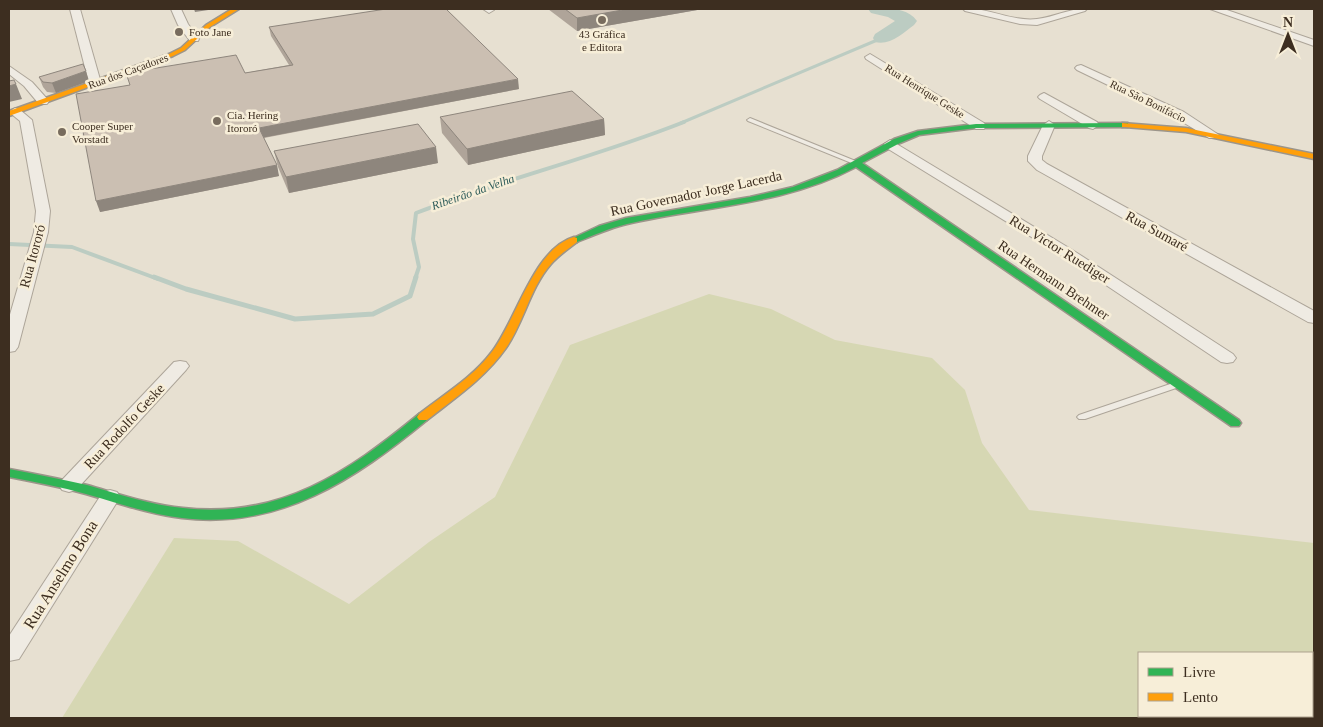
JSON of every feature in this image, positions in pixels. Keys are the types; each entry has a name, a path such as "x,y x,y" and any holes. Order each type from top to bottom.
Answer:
{"main road":[{"name":"Rua dos Caçadores","path":"12,113 171,55 183,49 208,26 236,9"},
{"name":"Rua Governador Jorge Lacerda","path":"9,473 69,485 155,509 203,516 247,513 287,504 328,485 370,460 491,361 509,338 542,267 561,248 583,236 609,226 751,200 804,186 843,171 903,138 932,130 980,126 1049,125 1159,127 1213,135 1280,152 1314,157"},
{"name":"Rua Hermann Brehmer","path":"856,164 1180,384 1234,423"}],"street":[{"path":"75,9 95,83"},
{"path":"176,9 183,25 194,39"},
{"path":"968,9 1030,22 1038,22 1082,9"},
{"path":"1051,9 1066,15"},
{"path":"1215,9 1314,43"},
{"path":"183,25 208,26"},
{"name":"Rua Henrique Geske","path":"870,57 980,126"},
{"name":"Rua São Bonifácio","path":"1081,68 1180,116 1213,135"},
{"path":"9,69 28,84 43,101"},
{"path":"1044,97 1093,125"},
{"name":"Rua Itororó","path":"9,347 23,290 41,232 43,211 26,120 12,113"},
{"name":"Rua Sumaré","path":"1049,125 1035,156 1035,161 1042,167 1314,318"},
{"name":"Rua Victor Ruediger","path":"890,144 1069,254 1227,358"},
{"name":"Rua Rodolfo Geske","path":"69,485 180,366"},
{"name":"Rua Anselmo Bona","path":"11,652 110,497"}],"lane":[{"path":"750,120 856,164"},
{"path":"1082,417 1180,384"}],"green space":[{"path":"709,294 771,309 835,340 932,358 965,390 982,443 1029,510 1314,543 1314,718 62,718 174,538 238,541 349,604 429,542 495,497 570,345"}],"building":[{"name":"Cia. Hering Itororó","path":"386,9 446,9 518,79 259,128 277,165 96,201 76,94 130,85 126,73 236,55 245,73 293,65 269,27"},
{"path":"565,9 628,9 577,18"},
{"path":"83,64 86,71 52,83 43,82 39,77"},
{"path":"14,80 16,84 9,86 9,81"},
{"path":"572,91 604,119 467,149 440,117"},
{"path":"418,124 436,147 286,177 274,151"}],"waterway":[{"name":"Ribeirão da Velha","path":"877,9 894,13 908,21 882,38"},
{"name":"Ribeirão da Velha","path":"681,123 882,38"},
{"name":"Ribeirão da Velha","path":"415,279 419,267 413,239 416,213 483,189 651,135 684,122"},
{"name":"Ribeirão da Velha","path":"9,244 72,247 158,279"},
{"name":"Ribeirão da Velha","path":"154,277 186,289 295,319 373,314 410,296 416,277"}],"traffic: fast":[{"path":"574,240 602,228 626,221 750,200 796,189 840,172 897,141 918,133 976,126 1125,125"},
{"path":"856,163 1235,423"},
{"path":"9,473 64,484 169,511 218,515 251,512 283,504 313,492 342,477 397,439 423,417"}],"traffic: slow":[{"path":"9,114 171,55 183,49 208,26 236,9"},
{"path":"1125,125 1186,130 1314,157"},
{"path":"423,417 475,376 494,357 511,331 538,275 559,251 574,240"}],"place":[{"name":"43 Gráfica e Editora","path":"602,20"},
{"name":"Foto Jane","path":"179,32"},
{"name":"Cia. Hering Itororó","path":"217,121"},
{"name":"Cooper Super Vorstadt","path":"62,132"}]}
